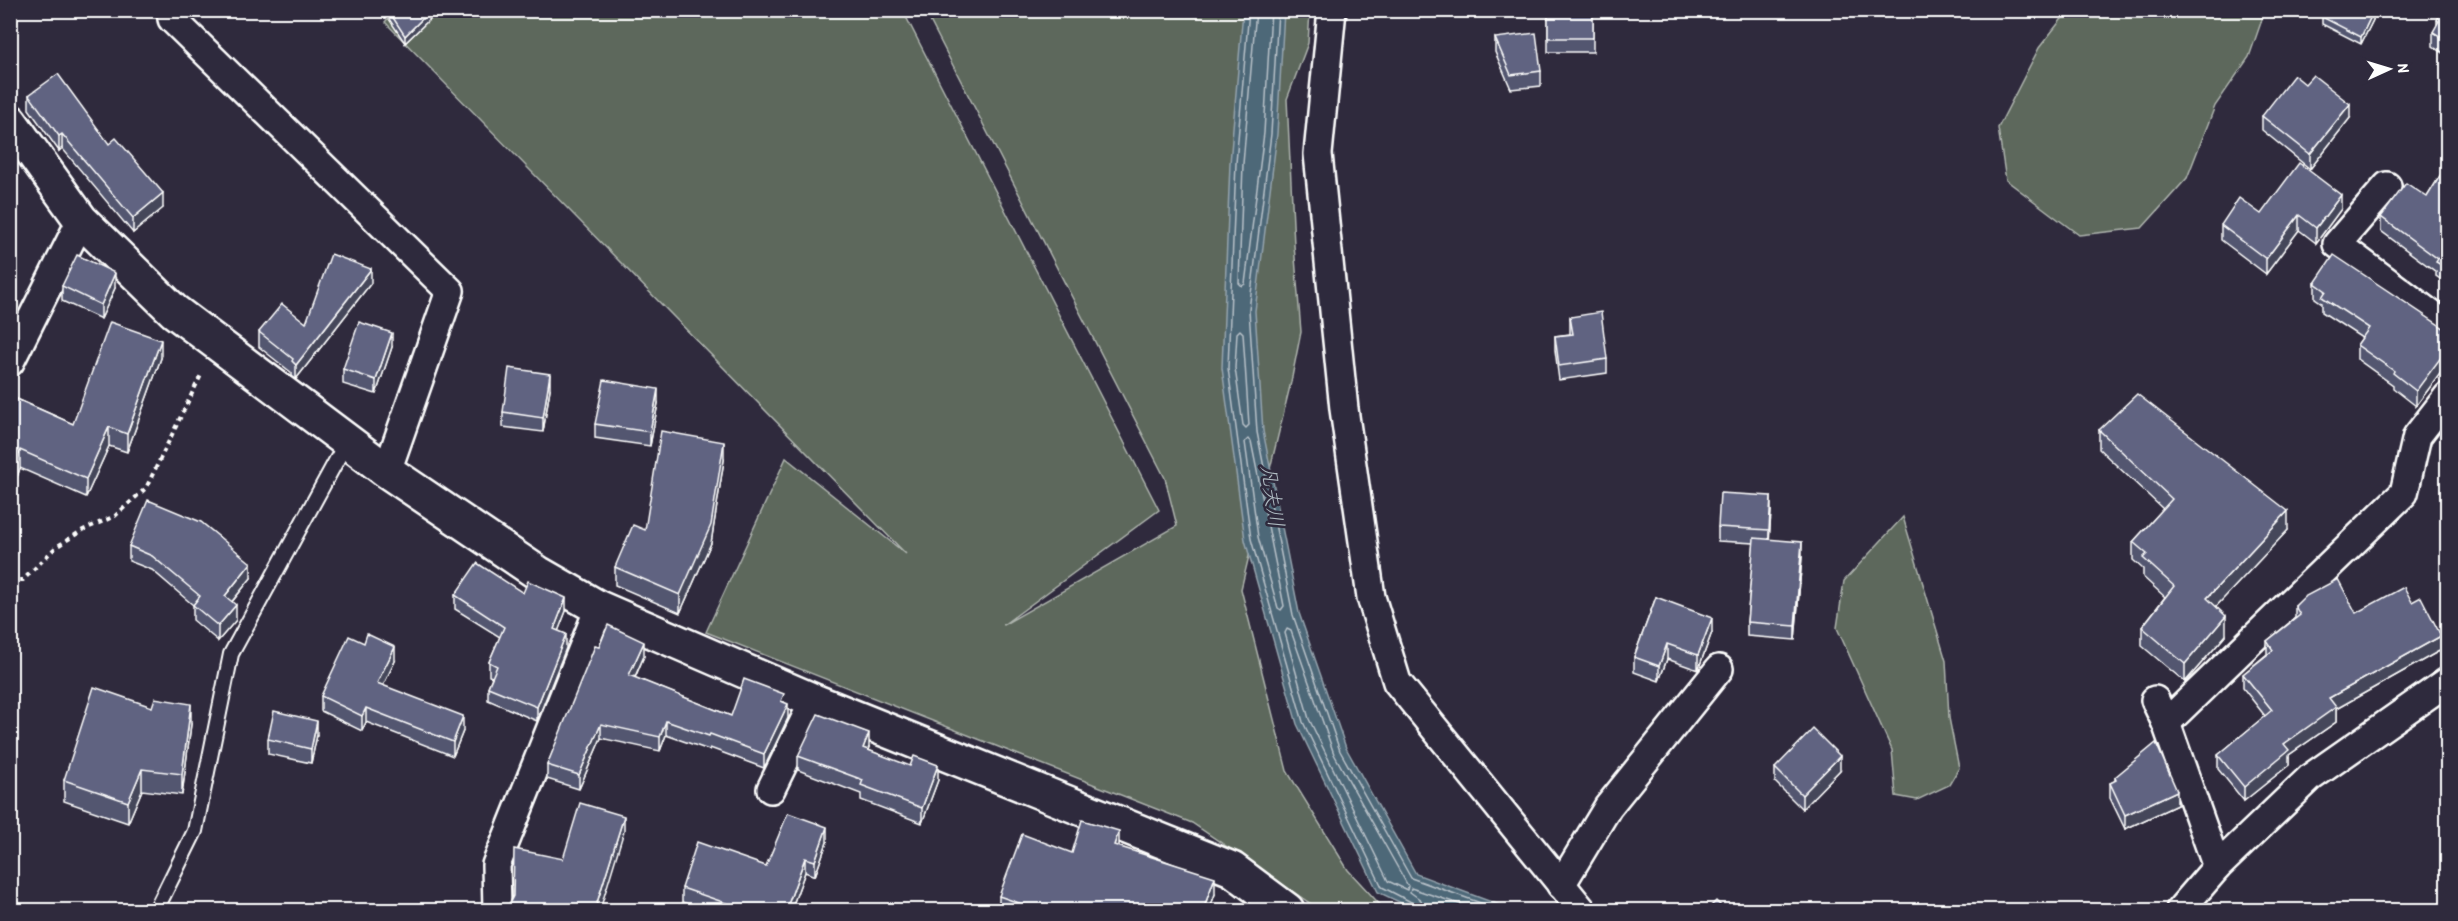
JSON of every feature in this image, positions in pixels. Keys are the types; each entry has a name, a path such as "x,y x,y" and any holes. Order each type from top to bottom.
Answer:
{"street":[{"path":"171,10 172,19 450,291 387,471"},
{"path":"1332,10 1318,154 1344,409 1371,597 1397,682 1582,910"},
{"path":"10,122 81,220 174,311 387,471 538,573 598,608 814,701 1232,869 1287,910"},
{"path":"2387,186 2337,244 2448,327"},
{"path":"10,362 81,220"},
{"path":"2217,867 2161,711 2404,493 2417,436 2448,396"},
{"path":"497,910 496,865 598,608"},
{"path":"1561,885 1608,807 1719,669"},
{"path":"2180,910 2217,867 2311,777 2448,681"},
{"path":"771,789 814,701"}],"lane":[{"path":"156,910 195,831 231,654 347,441"}],"path":[{"path":"10,580 24,580 56,547 83,530 115,516 146,488 216,343"}],"green space":[{"path":"395,10 903,11 1159,510 1003,625 1177,526 1165,478 925,11 1310,11 1308,43 1287,99 1301,332 1241,589 1287,771 1348,870 1385,910 1320,910 1192,823 706,632 786,458 906,554 385,22"},
{"path":"2068,11 2265,11 2249,57 2215,106 2187,178 2142,228 2079,235 2006,180 1998,128 2039,48"},
{"path":"1903,517 1946,661 1949,718 1959,768 1949,785 1917,800 1896,796 1892,750 1837,628 1844,581"}],"water":[{"name":"凡夫川","path":"1243,11 1284,11 1277,134 1255,311 1263,431 1299,613 1346,748 1416,874 1513,910 1416,910 1378,892 1297,724 1245,540 1222,368 1230,163"}],"building":[{"path":"388,10 431,10 405,36"},
{"path":"1548,10 1593,10 1593,38 1548,38"},
{"path":"2325,10 2369,10 2373,12 2361,37 2322,17"},
{"path":"2442,10 2448,10 2448,41 2433,32"},
{"path":"1536,33 1541,71 1511,75 1495,38"},
{"path":"58,74 109,144 116,138 163,193 133,218 62,134 59,136 29,95"},
{"path":"2294,75 2305,84 2313,75 2350,104 2310,154 2262,116"},
{"path":"2299,163 2341,195 2316,228 2299,215 2266,259 2221,225 2239,198 2261,214"},
{"path":"2448,163 2448,269 2436,262 2438,259 2381,217 2406,183 2427,197"},
{"path":"331,254 371,269 296,365 293,359 259,332 282,304 306,323"},
{"path":"77,255 115,273 101,305 62,286"},
{"path":"2334,255 2448,331 2446,344 2448,348 2416,391 2393,373 2394,371 2357,345 2369,328 2322,297 2326,291 2315,283"},
{"path":"1601,312 1607,359 1559,366 1555,336 1573,334 1570,317"},
{"path":"110,322 161,340 127,434 109,427 86,479 20,450 17,459 10,456 10,396 73,424"},
{"path":"359,322 392,333 376,380 343,369"},
{"path":"509,368 550,374 543,418 503,412"},
{"path":"604,380 658,389 650,432 595,424"},
{"path":"2137,394 2288,511 2207,598 2226,616 2185,664 2142,627 2174,586 2143,558 2147,554 2133,542 2172,499 2099,430"},
{"path":"661,431 724,442 711,525 680,595 615,567 633,525 645,530"},
{"path":"1720,493 1771,496 1769,530 1718,527"},
{"path":"148,500 201,522 251,563 225,596 236,605 218,626 193,605 200,596 152,556 129,546"},
{"path":"1754,538 1802,542 1795,626 1747,622"},
{"path":"477,563 523,593 528,581 566,598 554,629 566,634 537,707 488,687 497,666 489,662 504,627 455,595"},
{"path":"2338,579 2356,613 2404,587 2412,602 2421,597 2441,636 2329,698 2336,707 2284,744 2289,750 2244,787 2218,755 2272,710 2243,674 2273,650 2267,641 2300,615 2295,606 2304,597"},
{"path":"1656,597 1712,618 1698,655 1667,644 1659,666 1634,657"},
{"path":"608,625 644,642 629,675 731,716 744,679 784,694 781,701 788,704 764,754 666,721 660,737 601,724 579,775 547,765 595,646 599,647"},
{"path":"367,634 395,647 377,683 463,716 453,742 366,708 362,716 321,696 349,636 364,643"},
{"path":"94,687 152,707 155,698 191,704 182,774 142,769 128,802 64,780"},
{"path":"274,711 317,721 311,749 268,739"},
{"path":"818,714 869,733 863,748 910,766 914,756 938,765 922,808 861,785 863,780 798,756"},
{"path":"1813,729 1840,756 1802,795 1775,768"},
{"path":"2156,743 2177,791 2125,815 2110,783"},
{"path":"580,803 624,816 596,906 600,907 598,910 506,910 513,896 514,849 563,859"},
{"path":"788,813 827,827 815,861 805,858 786,910 746,910 682,888 697,842 766,866"},
{"path":"1082,820 1119,831 1114,845 1215,877 1203,910 1039,910 999,896 1022,834 1072,853"},
{"path":"1716,901 1725,910 1707,910"}]}
